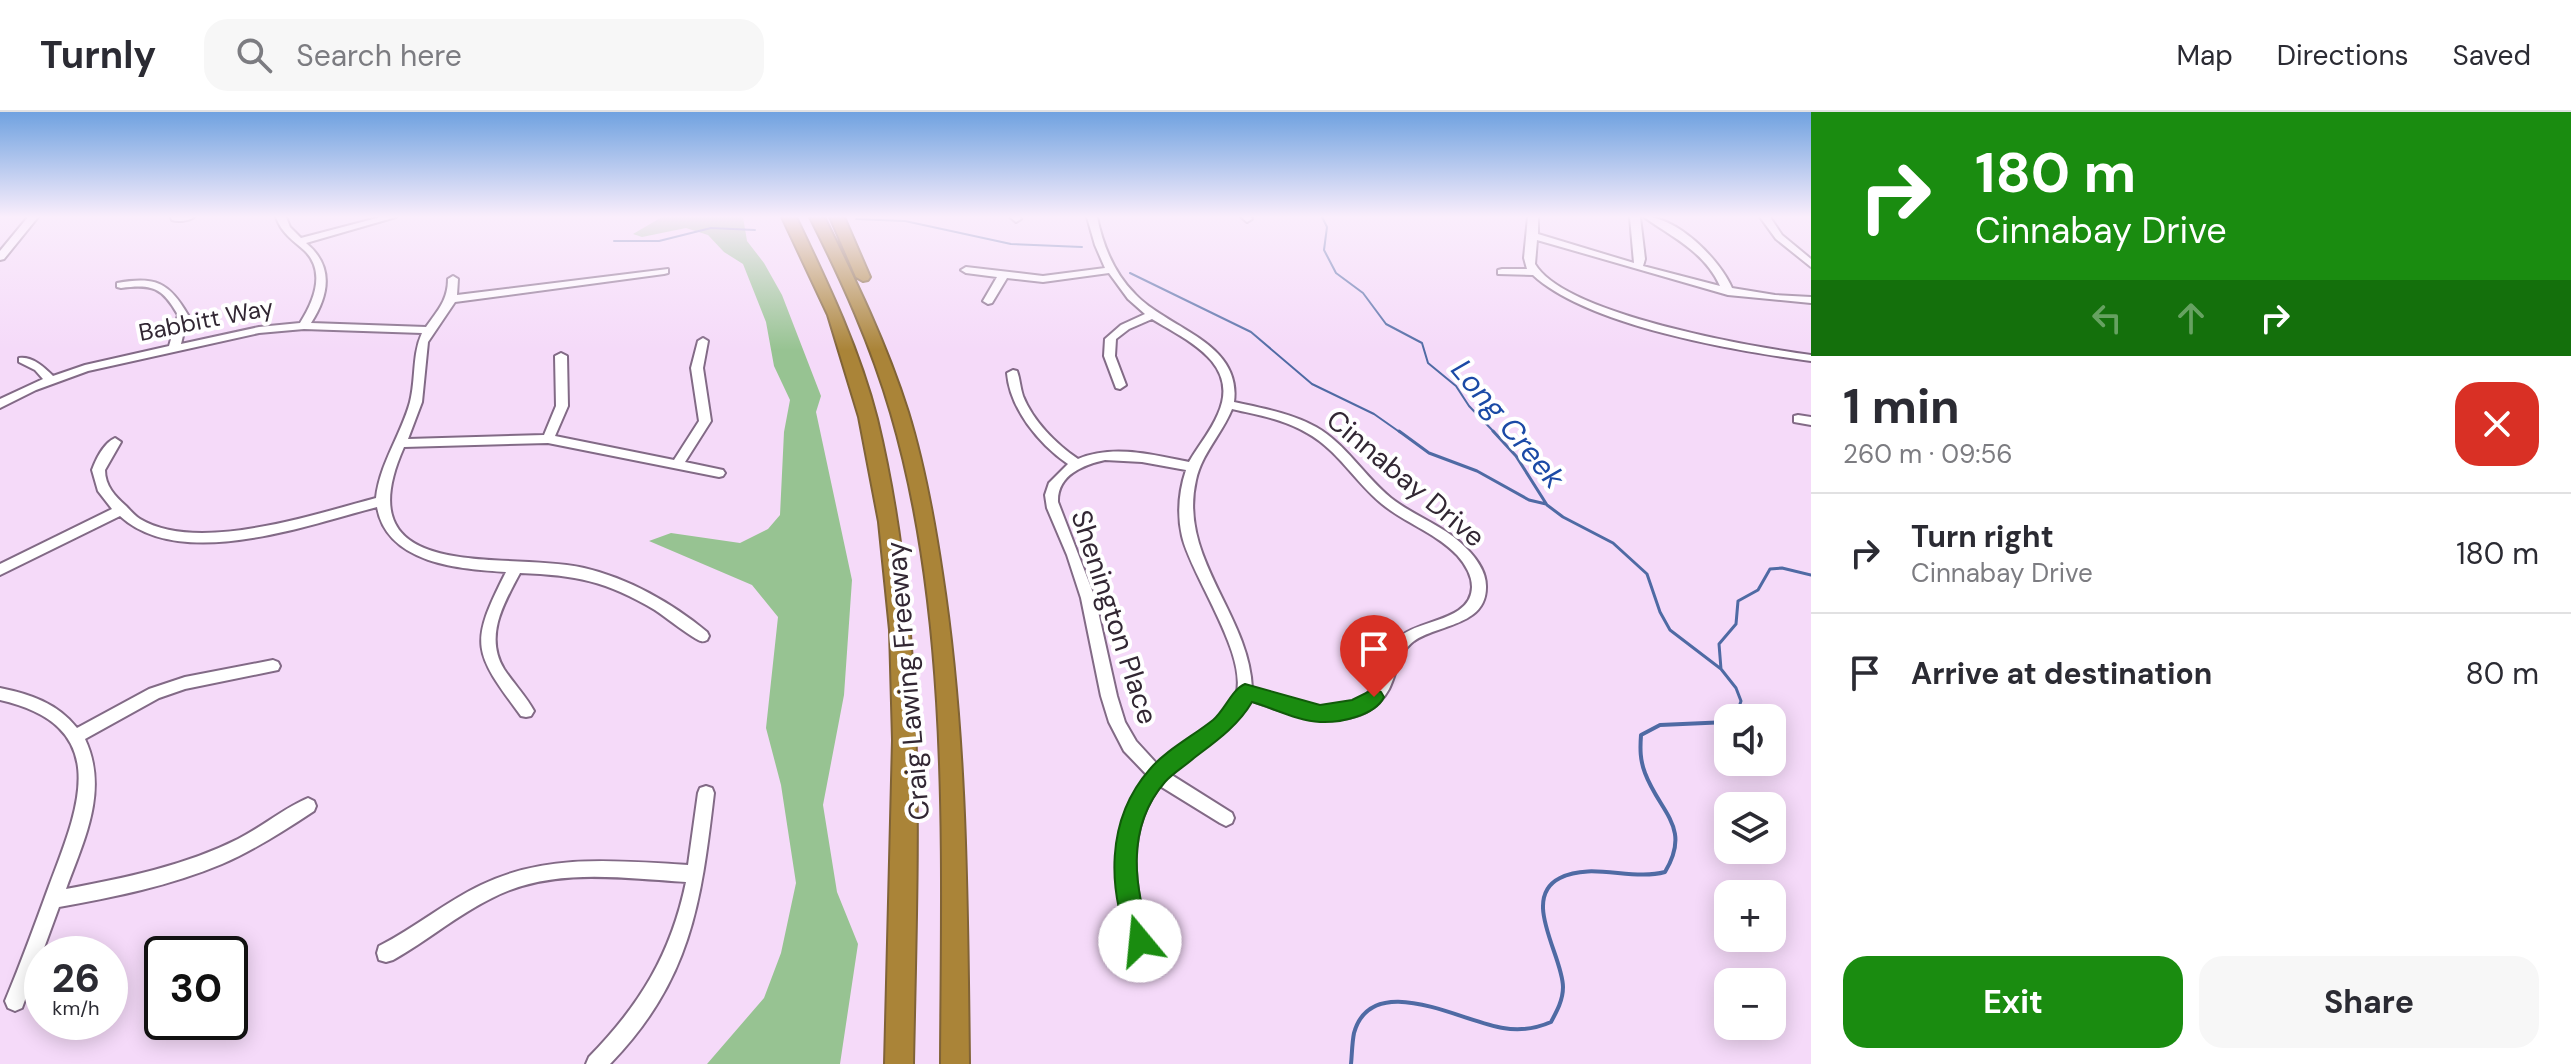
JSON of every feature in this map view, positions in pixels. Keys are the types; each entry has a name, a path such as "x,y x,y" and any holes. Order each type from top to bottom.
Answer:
{"highway":[{"path":"805,261 829,297"},
{"name":"Craig Lawing Freeway","path":"811,261 829,297 853,364 873,445 886,516 897,609 904,795 899,1064"},
{"name":"Craig Lawing Freeway","path":"842,261 880,351 916,483 940,642 949,778 955,1064"},
{"path":"857,261 874,311 880,351"}],"street":[{"path":"304,326 320,300 322,286 316,261"},
{"path":"1106,261 1153,314 1192,338 1216,358 1229,383 1229,405 1193,467 1186,501 1188,533 1199,569 1241,653 1245,692 1242,701 1224,723 1158,775 1134,814 1127,840 1125,881 1129,908 1140,941"},
{"path":"1530,261 1534,272 1556,290 1601,308 1735,346 1811,358"},
{"path":"1619,261 1728,292 1811,300"},
{"path":"1638,267 1639,261"},
{"path":"1708,261 1720,273 1728,292"},
{"path":"966,270 1052,279 1111,270"},
{"path":"453,299 664,271"},
{"path":"1502,272 1534,272"},
{"path":"988,301 1003,276"},
{"path":"453,279 453,299 423,343 417,399 383,483 381,501 387,521 413,547 453,561 594,576 670,610 702,636"},
{"path":"121,285 154,283 169,292 183,315 174,349"},
{"path":"1120,385 1108,359 1108,343 1120,330 1153,314"},
{"name":"Babbitt Way","path":"0,404 51,380 102,363 259,330 304,326 430,330"},
{"path":"678,464 705,421 697,362 703,341"},
{"path":"548,439 562,406 561,356"},
{"path":"23,360 39,368 51,380"},
{"path":"1013,373 1013,386 1030,417 1057,449 1077,464 1133,456 1193,467"},
{"name":"Cinnabay Drive","path":"1229,405 1293,421 1330,441 1386,501 1457,547 1475,570 1479,589 1476,601 1467,611 1454,619 1416,632 1398,646 1381,690 1356,708 1320,713 1245,692"},
{"path":"401,443 548,439 719,473"},
{"path":"115,442 99,466 96,477 119,511 138,526 159,534 214,538 381,501"},
{"name":"Shenington Place","path":"1077,464 1053,486 1052,508 1066,537 1093,614 1116,722 1129,745 1158,775 1226,818"},
{"path":"0,570 119,511"},
{"path":"516,566 490,619 487,643 491,663 526,711"},
{"path":"76,736 154,693 185,683 273,666"},
{"path":"0,694 41,706 61,719 76,736 87,770 86,806 15,1001"},
{"path":"596,1064 624,1034 667,966 682,933 695,874 706,793"},
{"path":"53,900 141,884 194,869 244,846 308,806"},
{"path":"386,953 483,893 533,873 570,869 695,874"}],"green space":[{"path":"739,261 764,263 782,295 821,396 816,412 852,580 844,695 823,805 837,892 858,944 840,1064 707,1064 764,998 781,953 796,883 781,785 766,728 778,617 752,585 649,541 671,533 740,543 768,529 780,515 784,432 790,400 774,366 766,322 743,264"}],"waterway":[{"name":"Long Creek","path":"1330,261 1336,273 1363,293 1386,324 1422,343 1428,363 1456,386 1469,406 1495,433"},
{"path":"1130,273 1251,332 1312,384 1374,414 1401,433"},
{"path":"1399,431 1429,453 1477,471 1529,500 1546,504"},
{"name":"Long Creek","path":"1493,431 1516,456 1547,505 1563,517 1613,543 1647,574 1660,612 1670,630 1721,669"},
{"path":"1721,669 1719,644 1736,624 1738,601 1758,590 1770,569 1782,568 1811,575"},
{"name":"Long Creek","path":"1721,669 1736,688 1740,704"},
{"name":"Long Creek","path":"1351,1064 1354,1033 1364,1014 1379,1004 1420,1004 1509,1029 1527,1029 1551,1022 1561,1001 1563,987 1543,913 1549,887 1560,878 1585,872 1665,872 1673,856 1674,831 1645,773 1641,735 1660,725 1714,723"}],"route":[{"path":"1140,941 1129,908 1125,881 1127,840 1140,801 1158,775 1224,723 1235,712 1245,692 1320,713 1356,708 1374,697"}]}
